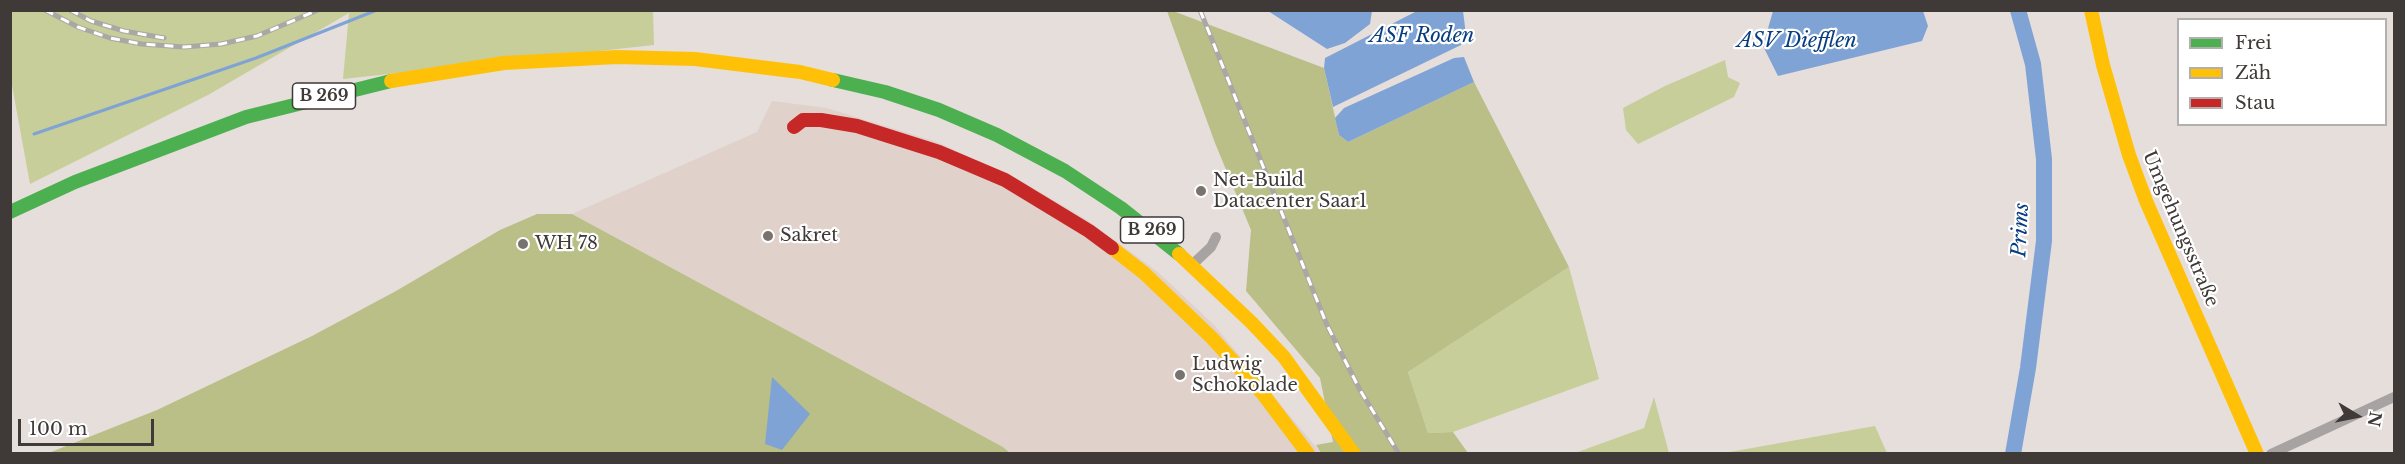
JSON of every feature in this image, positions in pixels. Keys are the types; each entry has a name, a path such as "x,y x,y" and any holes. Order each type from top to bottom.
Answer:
{"main road":[{"name":"Umgehungsstraße","path":"2091,10 2106,75 2129,155 2151,212 2257,453"},
{"name":"B 269","path":"10,212 75,182 246,117 412,76 504,63 563,59 657,58 736,63 800,72 885,92 939,110 997,135 1065,171 1130,214 1222,292 1284,357 1354,453"},
{"path":"794,127 803,120 821,120 857,126 939,152 1005,180 1089,231 1144,273 1196,322 1263,394 1308,453"}],"street":[{"path":"1192,265 1211,247 1216,237"},
{"path":"2271,453 2394,397"}],"shaded area":[{"path":"772,101 827,108 937,142 1023,182 1087,220 1158,272 1214,325 1321,453 1010,453 1003,447 572,214 757,132"}],"green space":[{"path":"10,11 653,11 654,45 343,79 349,13 208,95 30,184 11,80"},
{"path":"1167,11 1173,11 1324,68 1339,135 1348,142 1474,82 1569,267 1408,372 1428,433 1453,432 1468,453 1321,453 1316,445 1333,442 1320,378 1246,291 1251,230 1215,143"},
{"path":"1725,60 1728,77 1740,83 1734,97 1638,144 1626,130 1623,108 1665,86"},
{"path":"537,214 572,214 1003,447 1010,453 46,454 157,410 312,336 396,291 500,230"},
{"path":"1569,267 1599,379 1453,432 1428,433 1408,372"},
{"path":"1654,397 1669,453 1575,453 1644,428"},
{"path":"1875,426 1887,453 1724,453"}],"water":[{"path":"1372,10 1370,24 1345,43 1327,49 1268,11"},
{"name":"ASF Roden","path":"1417,11 1463,11 1466,35 1461,45 1333,107 1324,68 1325,58"},
{"name":"ASV Diefflen","path":"1773,11 1923,11 1928,26 1922,41 1778,76 1763,46"},
{"name":"ASF Roden","path":"1464,57 1474,82 1348,142 1339,135 1335,118 1344,108 1454,58"},
{"path":"772,377 810,414 782,450 765,444"}],"waterway":[{"path":"34,134 256,58 377,10"},
{"name":"Prims","path":"2013,454 2028,368 2044,241 2044,159 2033,64 2018,10"}],"railway":[{"path":"45,10 78,27 110,38 142,44 184,47 221,44 257,36 318,10"},
{"path":"70,10 91,21 124,31 164,38"},
{"path":"1200,10 1327,325 1360,390 1399,454"}],"traffic: fast":[{"path":"833,80 885,92 939,110 997,135 1065,171 1121,208 1179,254"},
{"path":"10,212 75,182 246,117 391,81"}],"traffic: slow":[{"path":"2091,10 2103,65 2129,155 2146,201 2257,454"},
{"path":"391,81 504,63 617,57 695,59 800,72 833,80"},
{"path":"1112,248 1144,273 1212,338 1263,394 1308,454"},
{"path":"1179,254 1252,323 1284,357 1354,454"}],"traffic: jam":[{"path":"794,127 803,120 821,120 857,126 939,152 1005,180 1089,231 1112,248"}],"place":[{"name":"Net-Build Datacenter Saar1","path":"1201,191"},
{"name":"Sakret","path":"768,236"},
{"name":"WH 78","path":"523,244"},
{"name":"Ludwig Schokolade","path":"1180,375"}]}
